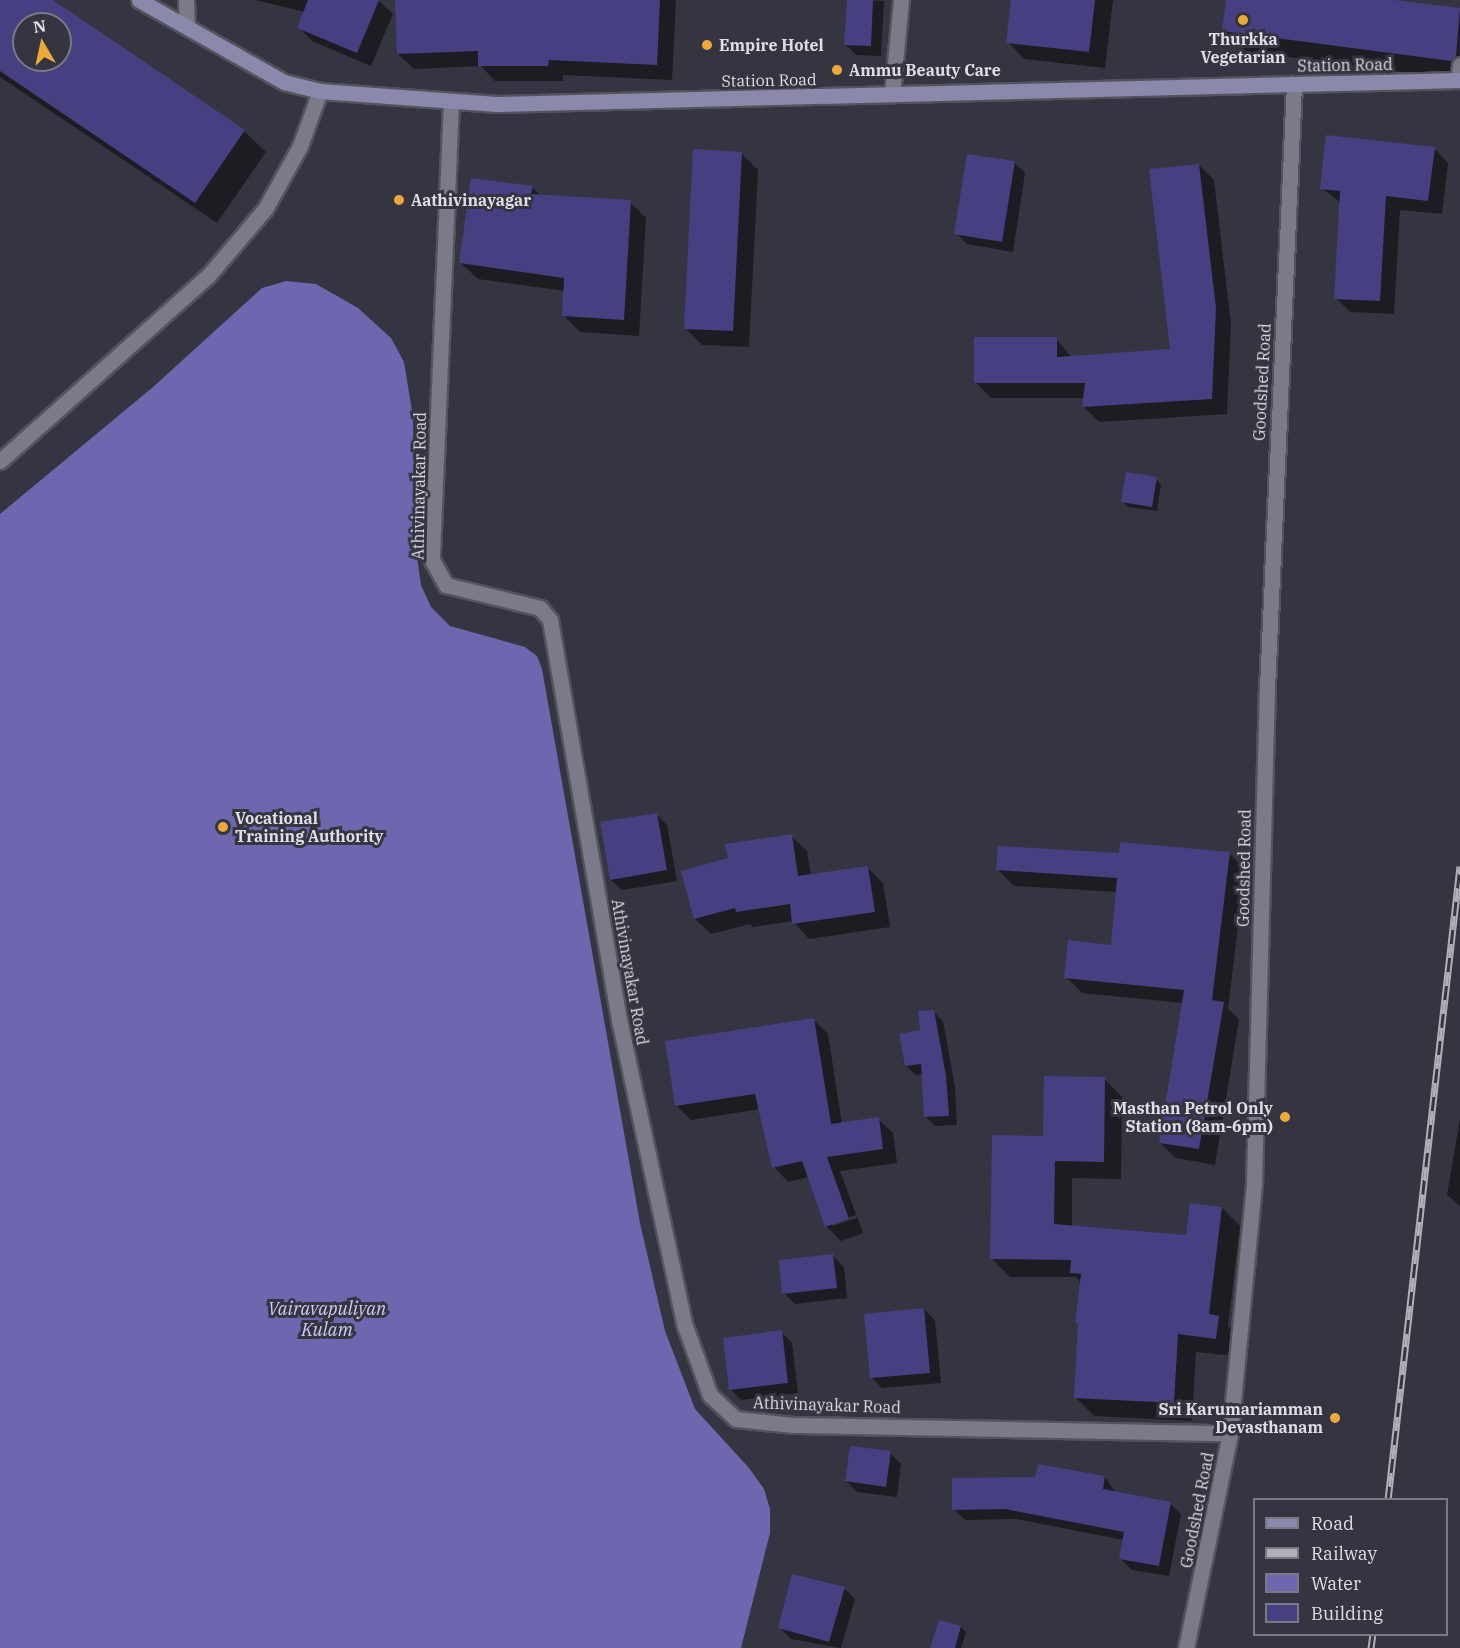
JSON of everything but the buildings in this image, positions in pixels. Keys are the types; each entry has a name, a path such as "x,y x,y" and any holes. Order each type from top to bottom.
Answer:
{"main road":[{"name":"Station Road","path":"139,0 284,82 320,92 497,104 1294,84 1459,75"}],"street":[{"path":"186,0 187,27"},
{"path":"892,94 901,0"},
{"name":"Goodshed Road","path":"1186,1648 1230,1432 1254,1182 1267,688 1294,84"},
{"path":"0,460 208,276 265,209 300,146 320,92"},
{"name":"Athivinayakar Road","path":"451,101 432,560 446,585 540,608 550,620 623,1035 685,1326 710,1395 736,1419 795,1425 1230,1432"}],"water":[{"name":"Vairavapuliyan Kulam","path":"286,281 316,284 358,308 391,338 404,362 413,417 415,543 421,585 431,607 450,626 525,647 537,656 542,669 640,1223 665,1331 695,1409 749,1468 764,1489 770,1509 770,1533 741,1648 0,1648 0,514 153,387 262,288"}],"railway":[{"path":"1388,1498 1460,866"},
{"path":"1371,1648 1373,1636"}],"place":[{"name":"Thurkka Vegetarian","path":"1243,20"},
{"name":"Empire Hotel","path":"707,45"},
{"name":"Ammu Beauty Care","path":"837,70"},
{"name":"Aathivinayagar","path":"399,200"},
{"name":"Vocational Training Authority","path":"223,827"},
{"name":"Masthan Petrol Only Station (8am-6pm)","path":"1285,1117"},
{"name":"Sri Karumariamman Devasthanam","path":"1335,1418"}]}
